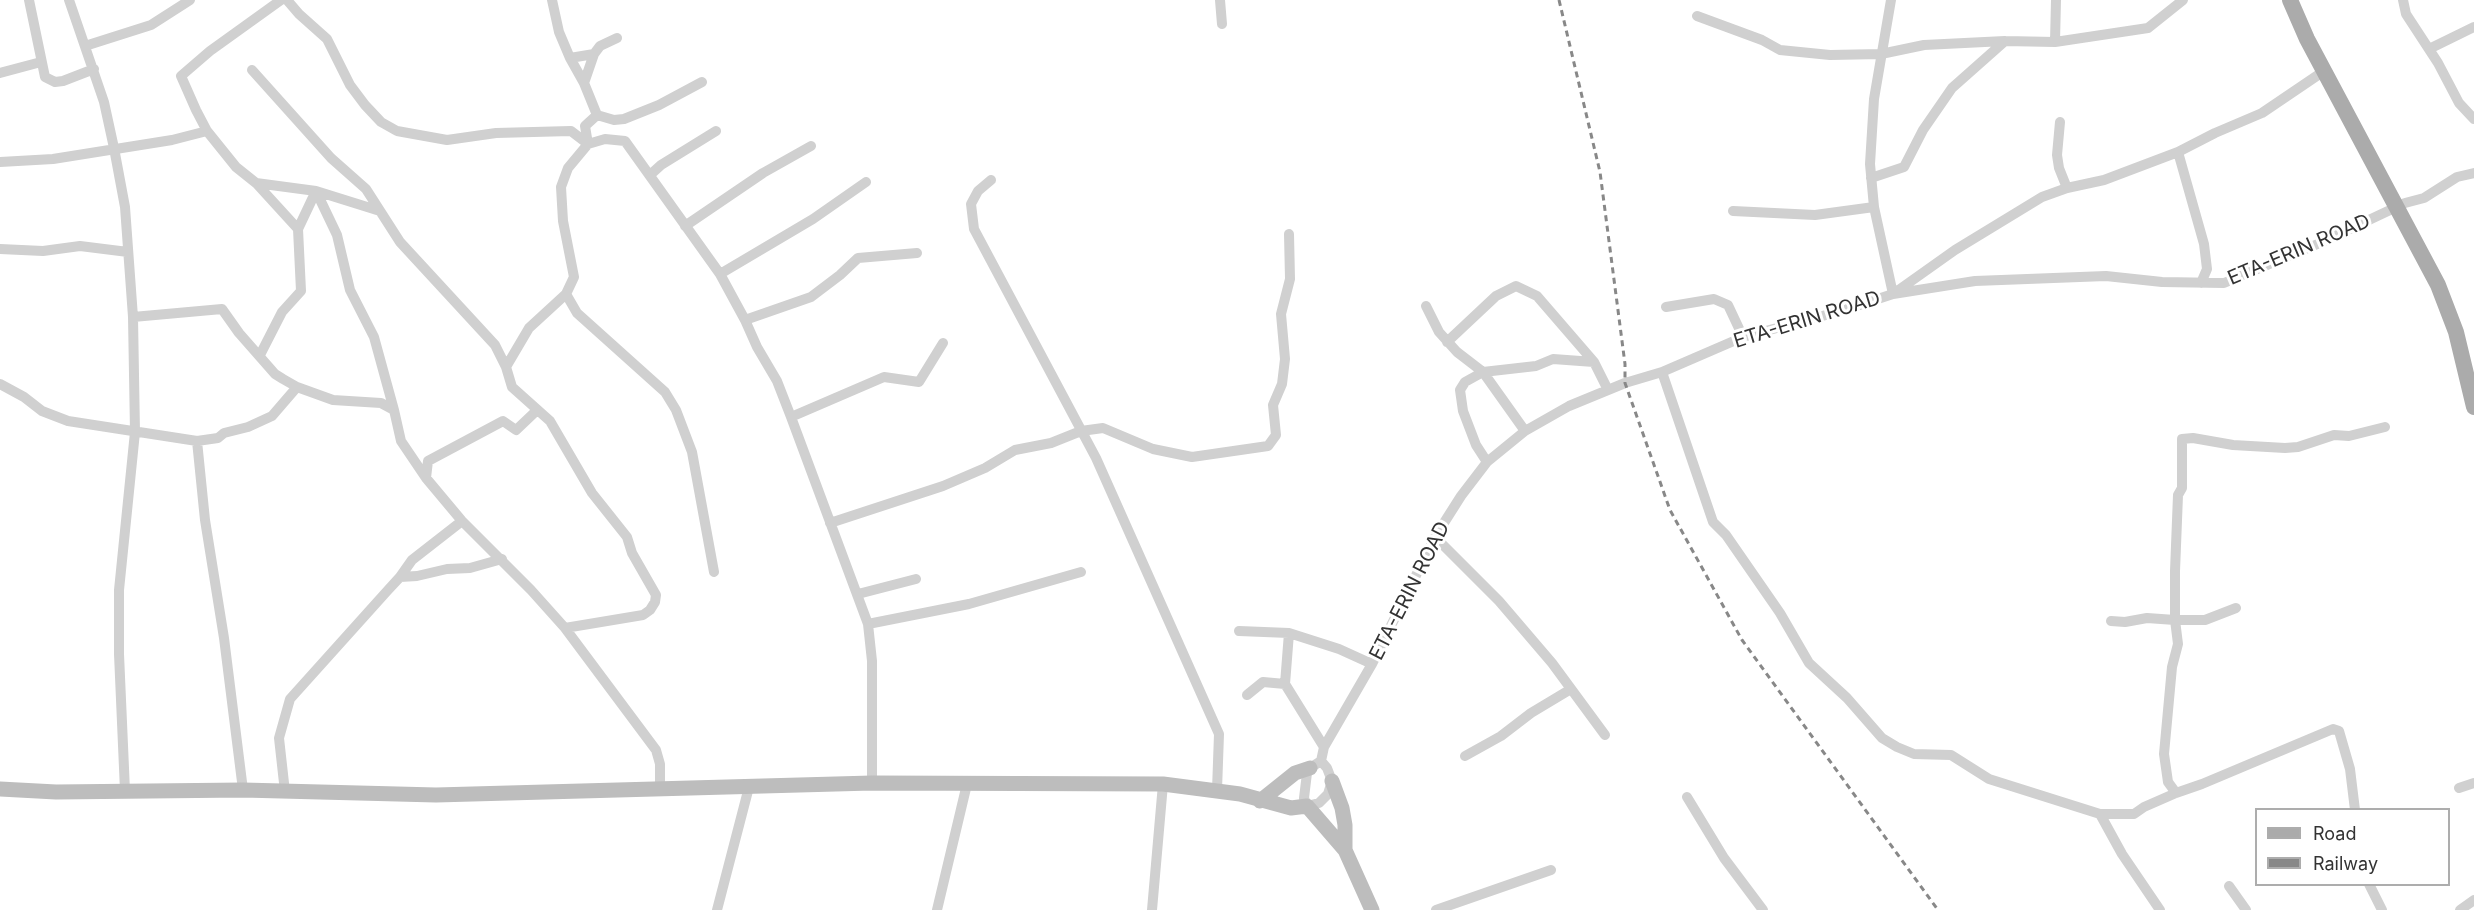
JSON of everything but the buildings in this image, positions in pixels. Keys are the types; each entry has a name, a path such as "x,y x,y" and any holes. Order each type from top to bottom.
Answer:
{"main road":[{"path":"2290,0 2324,71 2457,308 2474,368"},
{"path":"2300,0 2326,58 2401,205 2447,308 2466,367 2474,407"}],"street":[{"path":"29,0 45,77 55,82 94,69"},
{"path":"69,0 94,69 114,148 125,207 133,317 135,432 119,590 119,654 125,791"},
{"path":"85,46 152,25 190,0"},
{"path":"280,0 210,51 182,76 207,131 236,167 256,183 298,229"},
{"path":"287,0 327,39 350,85 365,105 381,122 398,131 447,140 496,132 571,131 588,144"},
{"path":"552,0 559,32 597,115"},
{"path":"1220,0 1222,24"},
{"path":"1891,0 1874,99 1870,164 1874,207 1893,294 1965,244 2042,197 2067,188 2104,180 2178,152 2262,113 2324,71"},
{"path":"2055,0 2055,42"},
{"path":"1696,16 1762,40 1780,50 1830,55 1881,54 1924,45 2006,41 2055,42 2148,28 2183,0"},
{"path":"2403,0 2406,14 2459,103 2474,119"},
{"path":"2429,50 2474,27"},
{"path":"584,83 594,54 600,46 617,38"},
{"path":"1871,178 1904,167 1923,130 1952,88 2006,41"},
{"path":"570,58 594,54"},
{"path":"0,73 41,62"},
{"path":"252,70 331,158 366,189 400,242 495,345 506,367 512,387 536,411 550,421 592,493 627,537 632,553 656,595 650,610 643,615 565,628"},
{"path":"597,115 614,120 624,119 659,105 702,82"},
{"path":"588,144 585,126 597,115"},
{"path":"2060,122 2057,155 2059,168 2067,188"},
{"path":"0,162 53,159 172,140 207,131"},
{"path":"650,175 716,131"},
{"path":"506,367 529,328 566,294 574,277 563,221 561,187 568,168 588,144 605,139 625,141 720,274 777,381 791,417 868,624 872,661 872,783"},
{"path":"685,226 763,173 811,146"},
{"path":"2178,152 2204,244 2207,269 2201,282"},
{"name":"ETA-ERIN ROAD","path":"1307,806 1304,798 1315,765 1372,664 1435,537 1461,496 1486,462 1525,431 1569,406 1662,372 1743,337 1841,311 1893,294 1975,281 2106,276 2162,282 2224,283 2277,262 2401,205 2424,198 2457,177 2474,173"},
{"path":"991,180 978,191 971,204 974,229 1096,458 1219,734 1217,790"},
{"path":"720,274 822,213 866,182"},
{"path":"256,183 316,191 380,211"},
{"path":"260,355 282,312 301,291 298,229 316,191"},
{"path":"316,191 337,235 350,290 374,337 401,441 426,478 462,521 502,559 565,628 656,750 660,764 660,788"},
{"path":"1733,211 1815,215 1874,207"},
{"path":"831,523 943,486 986,468 1015,450 1051,443 1081,431 1102,428 1152,449 1192,457 1268,446 1276,435 1273,405 1282,384 1285,359 1281,314 1290,279 1289,234"},
{"path":"0,249 43,250 80,246 128,252"},
{"path":"745,320 811,297 858,258 917,253"},
{"path":"1447,342 1496,296 1516,286 1537,296 1594,362 1608,390"},
{"path":"566,294 577,312 664,392 676,410 692,452 714,572"},
{"path":"1666,307 1714,299 1728,305 1743,337"},
{"path":"1426,306 1439,332 1447,342 1483,372 1525,431"},
{"path":"133,317 222,309 239,333 275,374 297,387 333,400 381,403 394,410"},
{"path":"791,417 884,377 919,382 943,343"},
{"path":"1486,462 1476,445 1460,400 1460,390 1465,382 1483,372 1536,366 1553,359 1594,362"},
{"path":"1662,372 1713,522 1726,535 1773,604 1809,663 1847,698 1882,738 1914,754 1952,755 1989,779 2100,814 2134,814 2176,793 2333,729 2339,731 2350,769 2355,808"},
{"path":"0,384 52,416 68,421 197,441 219,438 224,433 248,427 272,416 297,387"},
{"path":"426,478 428,461 503,421 516,430 536,411"},
{"path":"2176,793 2168,782 2164,754 2172,667 2178,644 2175,620 2175,571 2178,495 2182,488 2182,439 2193,438 2234,445 2292,447 2334,435 2349,436 2385,427"},
{"path":"197,441 205,520 224,638 243,790"},
{"path":"285,792 279,738 290,699 400,577 411,560 462,521"},
{"path":"1435,537 1499,602 1552,663 1605,735"},
{"path":"400,577 417,576 447,569 458,570 502,559"},
{"path":"868,624 969,604 1081,572"},
{"path":"858,594 916,579"},
{"path":"2111,621 2125,622 2147,618 2175,620 2213,618 2236,608"},
{"path":"1239,631 1289,633 1339,649 1372,664"},
{"path":"1289,633 1285,684 1324,747"},
{"path":"1246,695 1263,682 1285,684"},
{"path":"1465,756 1502,736 1531,713 1571,689"},
{"path":"1260,801 1295,773 1315,765 1327,768 1342,808 1345,850"},
{"path":"0,789 56,792 243,790 436,795 872,783 1163,784 1240,794 1291,808 1307,806 1324,799 1332,781"},
{"path":"2459,788 2474,783"},
{"path":"937,910 967,784"},
{"path":"1152,910 1163,784"},
{"path":"717,910 749,787"},
{"path":"1687,797 1724,858 1763,910"},
{"path":"1307,806 1345,850 1372,910"},
{"path":"2100,814 2122,854 2160,910"},
{"path":"1436,910 1551,870"},
{"path":"2229,886 2246,910"},
{"path":"2370,886 2382,910"},
{"path":"2460,910 2474,900"}],"railway":[{"path":"1559,0 1600,172 1625,364 1625,383 1670,510 1742,640 1938,910"}]}
